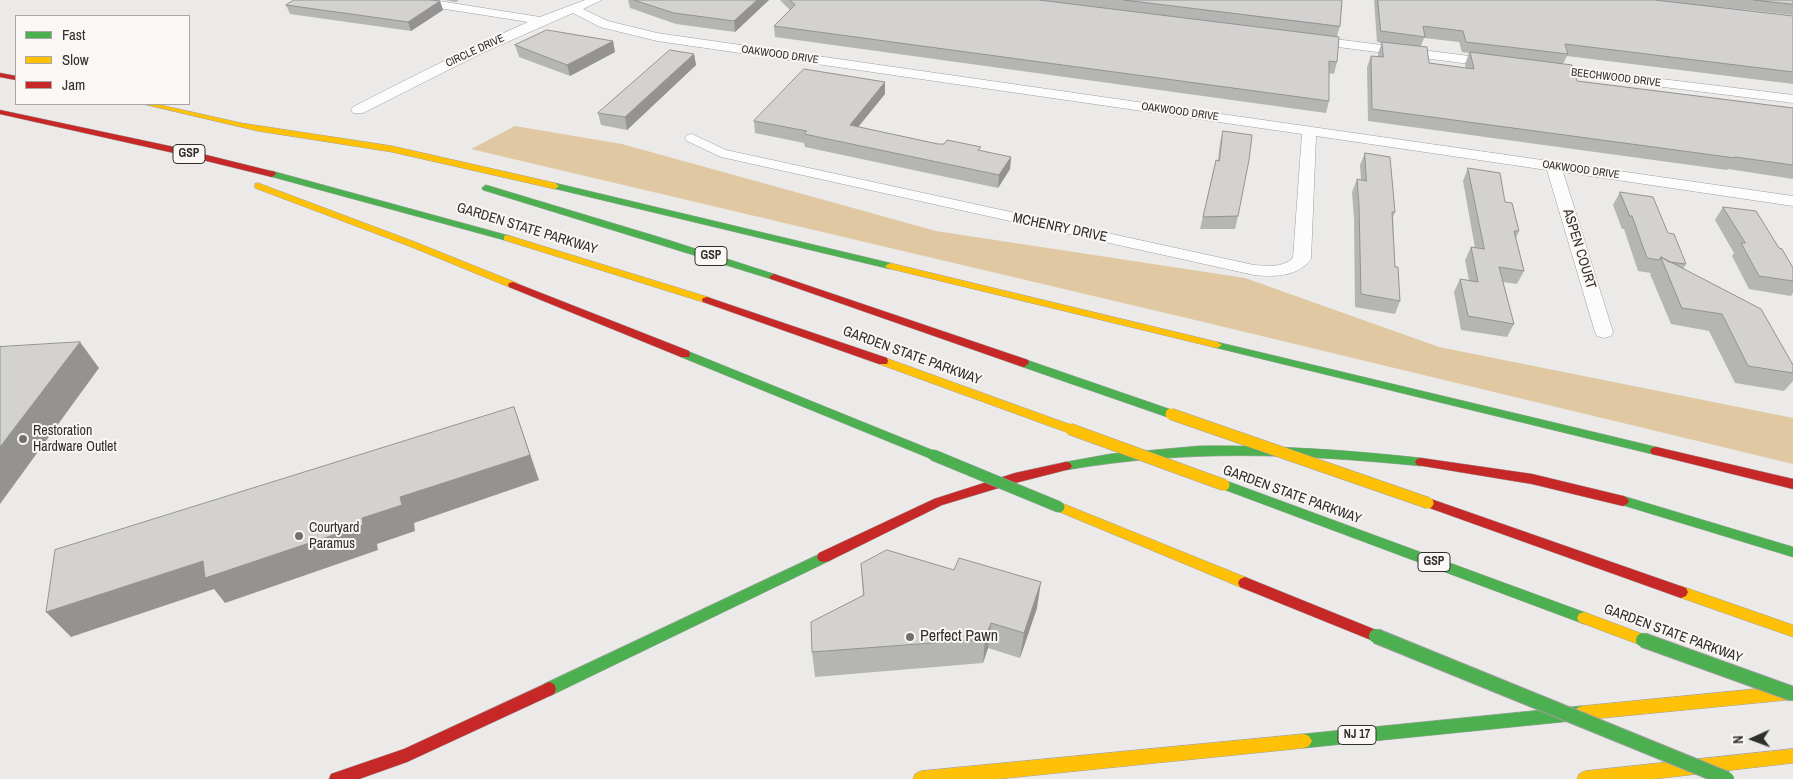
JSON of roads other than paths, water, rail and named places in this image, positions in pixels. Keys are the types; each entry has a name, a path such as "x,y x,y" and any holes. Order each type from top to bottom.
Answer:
{"highway":[{"path":"0,75 15,78"},
{"path":"151,105 242,125 374,158"},
{"name":"GARDEN STATE PARKWAY","path":"0,112 332,188 498,235 696,296 1070,429 1643,640 1793,693"},
{"path":"242,125 392,149 599,196 1793,484"},
{"path":"102,134 214,172"},
{"path":"251,184 403,241 1727,779"},
{"name":"GARDEN STATE PARKWAY","path":"472,184 737,264 1793,631"},
{"path":"337,779 407,755 466,729 938,502 1018,477 1096,460 1156,454 1254,450 1305,452 1446,465 1557,484 1615,498 1793,552"},
{"name":"NJ 17","path":"921,779 1793,693"},
{"path":"1584,779 1793,756"}],"street":[{"path":"407,0 474,8 540,21"},
{"name":"CIRCLE DRIVE","path":"358,110 446,64 540,21 596,0"},
{"name":"OAKWOOD DRIVE","path":"572,8 604,24 657,37 1793,201"},
{"path":"1300,39 1507,64"},
{"name":"BEECHWOOD DRIVE","path":"1537,68 1793,99"},
{"name":"MCHENRY DRIVE","path":"692,138 721,153 1270,272 1296,266 1302,259 1309,131"},
{"name":"ASPEN COURT","path":"1553,166 1604,332"}],"place":[{"name":"Restoration Hardware Outlet","path":"23,439"},
{"name":"Courtyard Paramus","path":"299,536"},
{"name":"Perfect Pawn","path":"910,637"}]}
